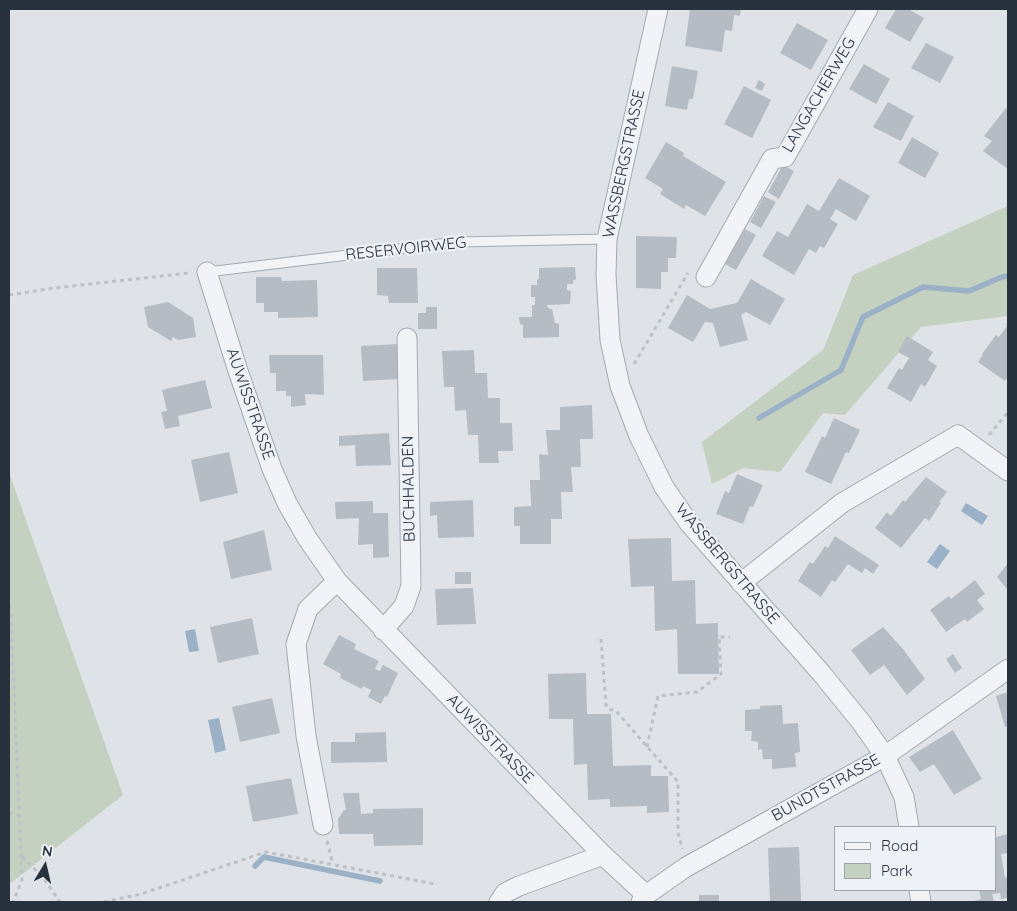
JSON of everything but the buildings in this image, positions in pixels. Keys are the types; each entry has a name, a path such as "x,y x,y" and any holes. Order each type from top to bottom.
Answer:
{"street":[{"name":"WASSBERGSTRASSE","path":"658,9 607,239 606,275 610,340 620,386 638,436 664,487 689,523 822,674 861,722 884,756 904,797 909,826"},
{"name":"LANGACHERWEG","path":"706,277 772,159 785,157 868,9"},
{"name":"AUWISSTRASSE","path":"207,272 238,371 272,469 287,503 307,538 337,581 644,899"},
{"name":"BUCHHALDEN","path":"383,630 404,606 411,586 407,338"},
{"path":"741,583 842,503 958,435 1008,471"},
{"path":"323,826 306,736 296,644 308,608 337,581"},
{"name":"BUNDTSTRASSE","path":"644,899 686,867 884,756 1008,669"},
{"path":"499,902 505,893 519,886 603,855"}],"lane":[{"name":"RESERVOIRWEG","path":"207,272 457,242 607,239"}],"path":[{"path":"620,386 689,270 706,277"},
{"path":"9,295 187,273"},
{"path":"978,449 1008,412"},
{"path":"9,606 22,857 22,880 13,902"},
{"path":"647,748 658,696 698,692 721,674 720,637 730,637"},
{"path":"601,639 606,705 608,709 616,710 678,782 678,832 686,867"},
{"path":"9,813 20,816"},
{"path":"323,826 333,864"},
{"path":"104,902 141,894 266,852 436,884"},
{"path":"22,857 42,876 60,902"}],"green space":[{"path":"1008,206 1008,316 921,327 845,415 823,413 780,472 743,468 712,484 702,442 823,350 853,275"},
{"path":"9,472 123,795 11,883 9,880"}],"water":[{"path":"966,503 988,516 982,525 961,511"},
{"path":"940,544 950,551 937,569 927,562"},
{"path":"195,629 199,651 189,652 185,631"},
{"path":"219,718 226,750 215,753 208,720"}],"waterway":[{"path":"759,418 841,370 863,317 923,287 969,291 1008,276"},
{"path":"255,866 264,857 380,881"}]}
